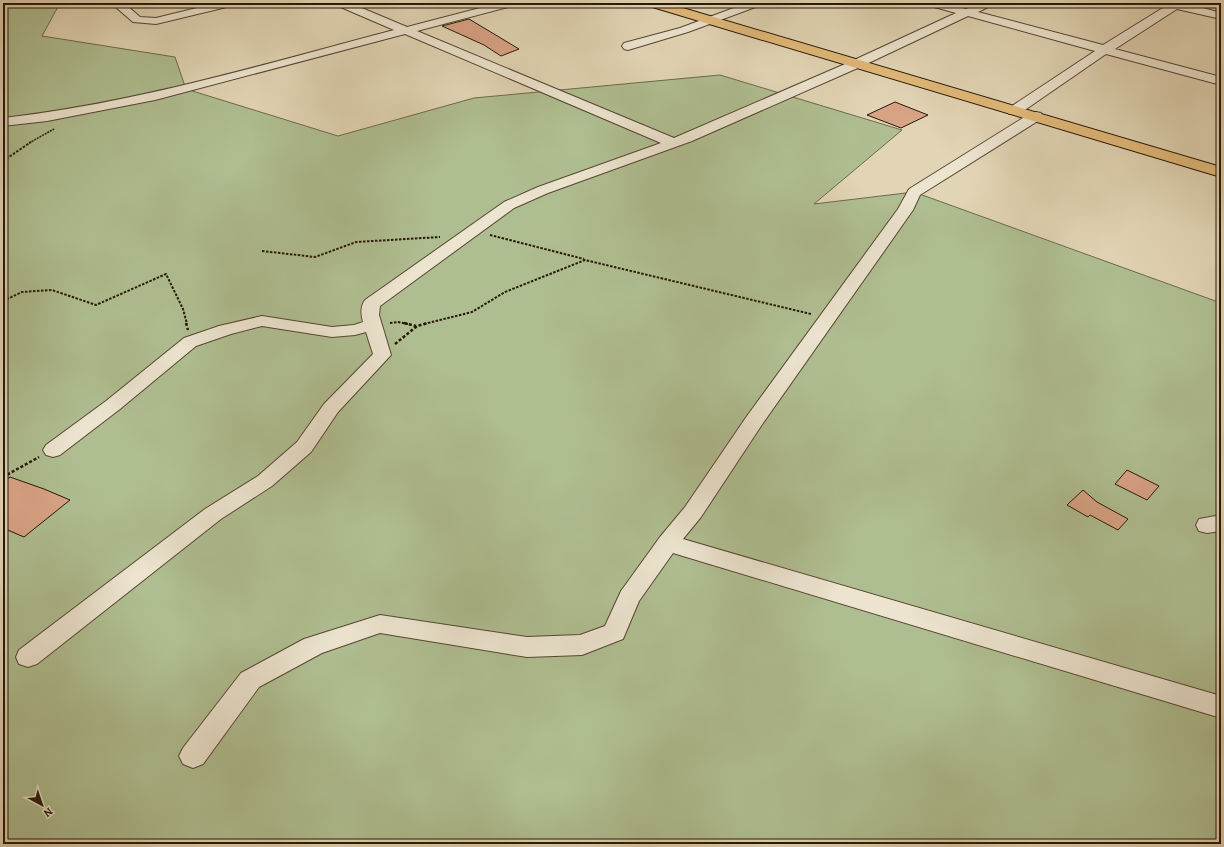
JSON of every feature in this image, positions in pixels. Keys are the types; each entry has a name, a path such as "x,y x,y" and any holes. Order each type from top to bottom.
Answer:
{"highway":[{"path":"653,3 1221,172"}],"street":[{"path":"117,3 137,20 156,21 231,3"},
{"path":"340,3 674,143"},
{"path":"3,122 47,117 155,96 512,3"},
{"path":"628,46 684,30 757,3"},
{"path":"931,3 967,14 1221,81"},
{"path":"28,657 213,514 265,481 304,447 331,408 377,362 382,355 370,315 372,304 509,205 543,190 674,143 856,64 988,3"},
{"path":"1014,111 1174,4 1221,16"},
{"path":"193,756 250,680 312,646 380,624 528,647 582,645 614,632 630,597 668,543 693,512 754,421 905,210 914,192 1036,116"},
{"path":"53,450 113,405 190,342 225,330 262,321 332,332 355,330 373,325"},
{"path":"668,543 963,632 1221,707"}],"path":[{"path":"3,161 19,149 58,127"},
{"path":"474,231 585,260 827,318"},
{"path":"262,251 315,257 356,242 441,237"},
{"path":"382,355 417,326 472,312 504,292 533,282 585,260"},
{"path":"3,301 22,292 52,290 96,305 166,274 183,309 190,342"},
{"path":"373,325 398,322 417,326"},
{"path":"3,477 53,450"}],"green space":[{"path":"3,3 60,3 42,36 175,57 186,89 338,136 474,98 720,75 902,130 814,204 914,192 1221,303 1221,844 3,844"}],"building":[{"path":"469,19 519,49 501,56 484,45 442,26"},
{"path":"895,102 928,115 901,128 867,115"},
{"path":"1127,470 1159,486 1147,500 1115,484"},
{"path":"10,477 70,500 24,537 3,528 3,482"},
{"path":"1083,490 1097,502 1128,519 1118,530 1090,515 1088,517 1067,505"}]}
